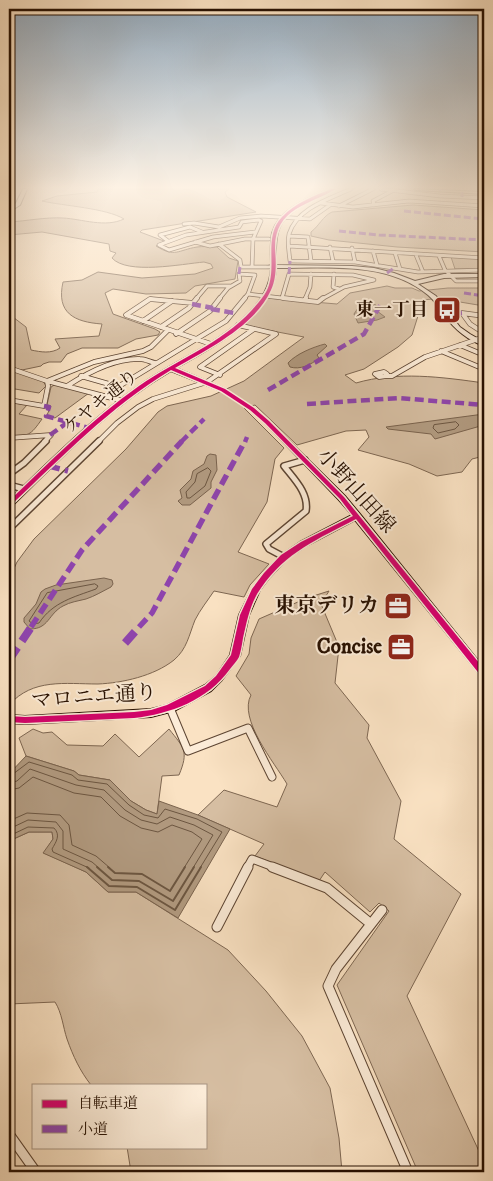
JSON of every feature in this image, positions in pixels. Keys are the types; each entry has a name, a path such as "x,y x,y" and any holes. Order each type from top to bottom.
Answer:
{"street":[{"path":"163,244 160,246 169,250 187,244"},
{"path":"202,244 210,246 218,244"},
{"path":"219,244 240,260 241,266 377,265 423,272 484,270"},
{"path":"252,267 253,244"},
{"path":"269,244 271,267"},
{"path":"271,267 273,244"},
{"path":"484,258 416,255 352,248 288,246 290,261 333,261 356,265 414,283 432,294 454,325 484,344"},
{"path":"310,246 311,261"},
{"path":"330,247 333,261"},
{"path":"352,248 356,265 353,275"},
{"path":"373,251 377,265"},
{"path":"395,253 400,269"},
{"path":"416,255 423,272"},
{"path":"439,256 445,270 456,281 484,281"},
{"name":"ケヤキ通り","path":"9,504 89,428 122,400 170,368 211,344 252,313 265,296 272,282 271,267"},
{"path":"81,376 116,386 121,385 154,363 226,321 248,294 254,274 240,274 240,281 230,286 210,311 176,334"},
{"path":"248,294 282,298 305,300 318,302 339,289 374,280 353,275 289,274 282,298"},
{"path":"305,300 310,287 311,274"},
{"path":"334,274 333,287 339,289"},
{"path":"414,283 450,276 484,275"},
{"path":"160,327 182,313 207,286 230,286"},
{"path":"193,302 150,299 127,313 128,316 176,334 211,344"},
{"path":"142,320 172,300"},
{"path":"484,316 462,312 470,324 484,333"},
{"path":"9,529 118,423 138,407 153,399 207,382 276,334 238,325"},
{"path":"220,374 200,366 254,329"},
{"path":"47,381 96,362 146,350 160,340 164,332 168,330"},
{"path":"388,376 441,351 484,337"},
{"path":"460,345 484,356"},
{"path":"441,351 484,369"},
{"path":"67,386 81,376 107,366 139,359 154,363"},
{"path":"9,368 47,381 122,400"},
{"name":"小野山田線","path":"170,368 207,382 252,409 305,460 357,516 484,674"},
{"path":"9,400 44,406 48,386 47,381"},
{"path":"9,438 46,434 52,436 24,463 10,472"},
{"path":"284,557 269,549 266,544 306,511 304,494 284,466 305,460"},
{"path":"9,486 24,489"},
{"name":"マロニエ通り","path":"9,719 25,720 134,715 170,708 208,688 228,667 239,646 241,627 250,601 266,575 284,557 303,544 357,516"},
{"path":"170,708 188,751 248,728 272,777"},
{"path":"217,927 252,859 327,888 371,924"},
{"path":"382,910 336,969 328,986 408,1172"},
{"path":"9,1134 36,1172"}],"shaded area":[{"path":"109,244 159,244 156,246 168,252 199,247 217,247 229,258 238,261 235,279 195,286 186,293 146,294 113,289 105,293 113,314 155,329 160,332 158,335 136,339 118,348 82,348 67,354 61,362 49,362 41,366 22,370 9,368 9,314 26,327 31,350 46,352 57,350 60,348 55,339 99,336 102,324 76,318 69,314 65,308 62,301 63,282 82,280 98,272 142,278 195,274 213,268 211,264 204,262 155,267 130,266 119,263 112,258 116,253 110,251"},
{"path":"369,244 484,244 484,252"},
{"path":"451,257 484,259 484,265 482,269 455,269"},
{"path":"387,286 412,288 419,291 448,288 484,288 484,306 460,302 444,303 442,298 423,300 412,335 398,347 364,369 345,375 356,383 387,377 420,376 484,383 484,456 472,459 462,472 437,476 409,464 358,450 369,437 366,430 346,431 297,445 255,405 244,408 284,448 275,459 267,502 238,552 269,564 250,585 244,597 214,591 195,620 182,651 166,666 137,678 117,682 39,686 18,696 9,705 9,579 17,562 34,539 126,449 158,412 167,406 211,396 244,381 304,337 246,326 245,324 267,298 337,304 350,293"},
{"path":"9,369 43,381 46,386 39,393 9,388"},
{"path":"56,384 89,393 55,418 47,415 51,406 47,405 51,387"},
{"path":"9,402 27,405 19,414 42,419 32,432 21,436 9,436"},
{"path":"329,591 321,604 339,647 335,683 369,725 367,738 401,801 394,839 461,894 407,996 484,1162 484,1172 418,1172 337,985 389,911 379,903 370,912 325,872 319,881 255,856 264,844 198,815 224,790 277,807 287,784 253,728 248,705 251,695 236,676 249,654 251,638 259,619 307,598"},
{"path":"33,729 43,733 52,732 67,745 103,746 115,734 139,757 169,729 183,750 184,760 179,775 162,776 157,814 131,801 110,780 79,775 74,771 26,756 19,738"},
{"path":"29,832 52,832 53,839 44,853 86,872 108,892 136,892 228,950 266,991 302,1036 330,1088 339,1138 342,1172 131,1172 127,1148 208,1148 208,1084 90,1084 80,1069 72,1051 55,1002 9,1004 9,841"}],"water":[{"path":"362,302 376,305 377,311 385,317 358,323 354,314"},
{"path":"325,344 327,346 317,355 319,358 312,363 301,367 290,367 288,363 295,357"},
{"path":"484,414 484,425 435,439 431,434 388,429 386,427"},
{"path":"210,454 216,455 217,470 211,482 211,488 190,505 182,505 178,501 182,498 180,490 191,479 193,471 204,464 207,456"},
{"path":"104,578 112,580 113,584 111,587 89,598 63,606 41,627 30,629 24,622 24,618 36,604 41,592 45,589 56,585"},
{"path":"26,756 74,771 79,775 110,780 131,801 157,814 159,801 230,829 178,918 136,892 108,892 86,872 43,853 53,839 52,832 29,832 9,841 9,774"}],"marked path":[{"path":"289,274 290,261"},
{"path":"239,274 240,266"},
{"path":"387,273 394,268"},
{"path":"464,293 484,296"},
{"path":"268,390 364,334 382,302"},
{"path":"192,304 213,308"},
{"path":"211,309 234,313"},
{"path":"446,314 462,313"},
{"path":"307,404 399,398 484,405"},
{"path":"44,406 49,407 46,416 89,428"},
{"path":"9,660 82,550 185,437 204,419"},
{"path":"50,435 68,422"},
{"path":"125,643 152,613 247,437"},
{"path":"49,466 68,471"}],"cycle path":[{"path":"9,504 74,442 124,399 156,377 214,344 252,313 264,298 271,285 274,265 273,244"},
{"path":"170,368 223,390 252,409 267,422 342,498 484,674"},
{"path":"9,719 25,720 151,713 170,708 208,688 219,678 235,656 244,615 256,589 267,575 284,557 303,544 357,516"}],"place":[{"name":"東一丁目","path":"447,310"},
{"name":"東京デリカ","path":"398,606"},
{"name":"Concise","path":"401,647"}]}
